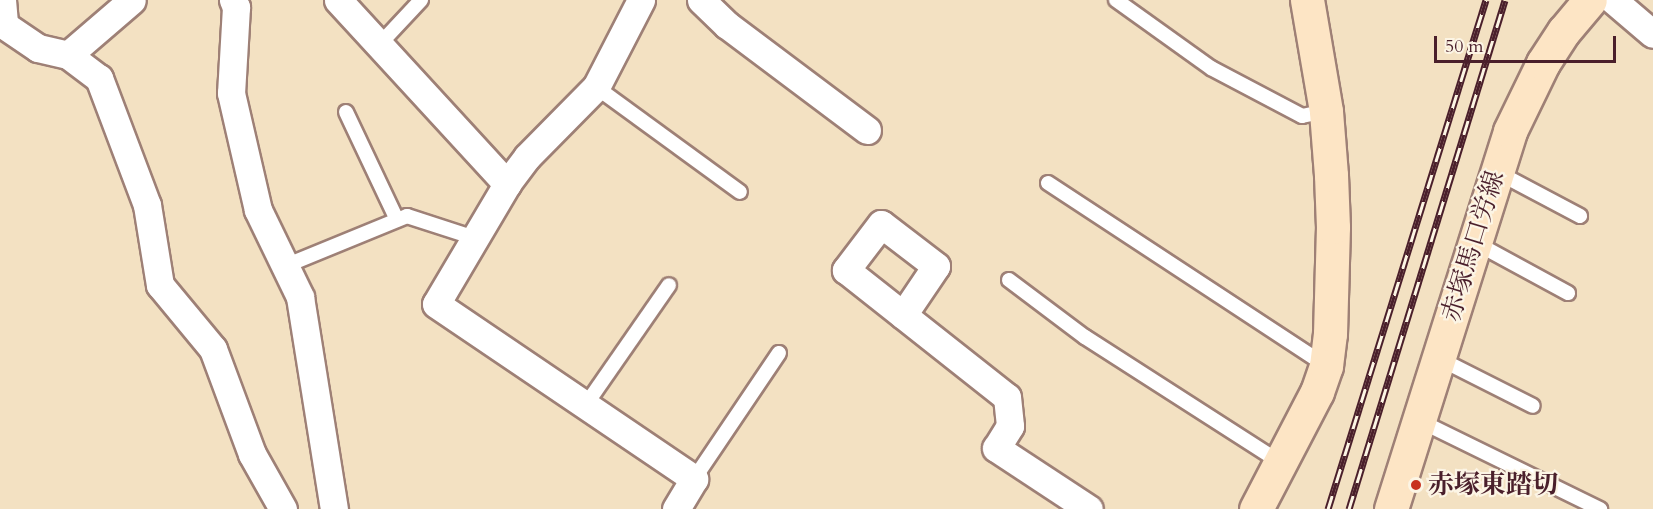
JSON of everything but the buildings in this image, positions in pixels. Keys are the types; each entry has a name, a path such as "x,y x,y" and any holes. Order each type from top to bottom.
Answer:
{"main road":[{"path":"1256,509 1317,392 1326,366 1330,334 1333,226 1326,111 1307,0"},
{"name":"赤塚馬口労線","path":"1391,509 1510,131 1543,63 1590,0"}],"street":[{"path":"2,0 4,25 38,48 68,55 99,78 147,205 160,285 213,349 252,454 283,509"},
{"path":"68,55 132,0"},
{"path":"233,0 236,7 231,93 258,210 300,297 334,509"},
{"path":"338,0 507,184"},
{"path":"641,0 597,87 527,157 507,184 436,304 694,479 676,509"},
{"path":"701,0 727,25 867,130"},
{"path":"1613,0 1653,34"},
{"path":"903,315 1007,397 1010,426 996,448 1089,509"}],"lane":[{"path":"378,46 421,0"},
{"path":"1116,0 1153,29 1221,74 1302,116 1326,111"},
{"path":"597,87 740,192"},
{"path":"346,112 397,220"},
{"path":"1497,172 1580,216"},
{"path":"1048,183 1326,366"},
{"path":"285,266 407,216 475,238"},
{"path":"1474,243 1568,293"},
{"path":"1009,280 1085,337 1281,463"},
{"path":"585,406 669,285"},
{"path":"694,479 780,353"},
{"path":"1438,358 1533,406"},
{"path":"1418,420 1600,509"}],"railway":[{"path":"1328,509 1486,0"},
{"path":"1349,509 1505,0"}],"place":[{"name":"赤塚東踏切","path":"1416,485"}]}
